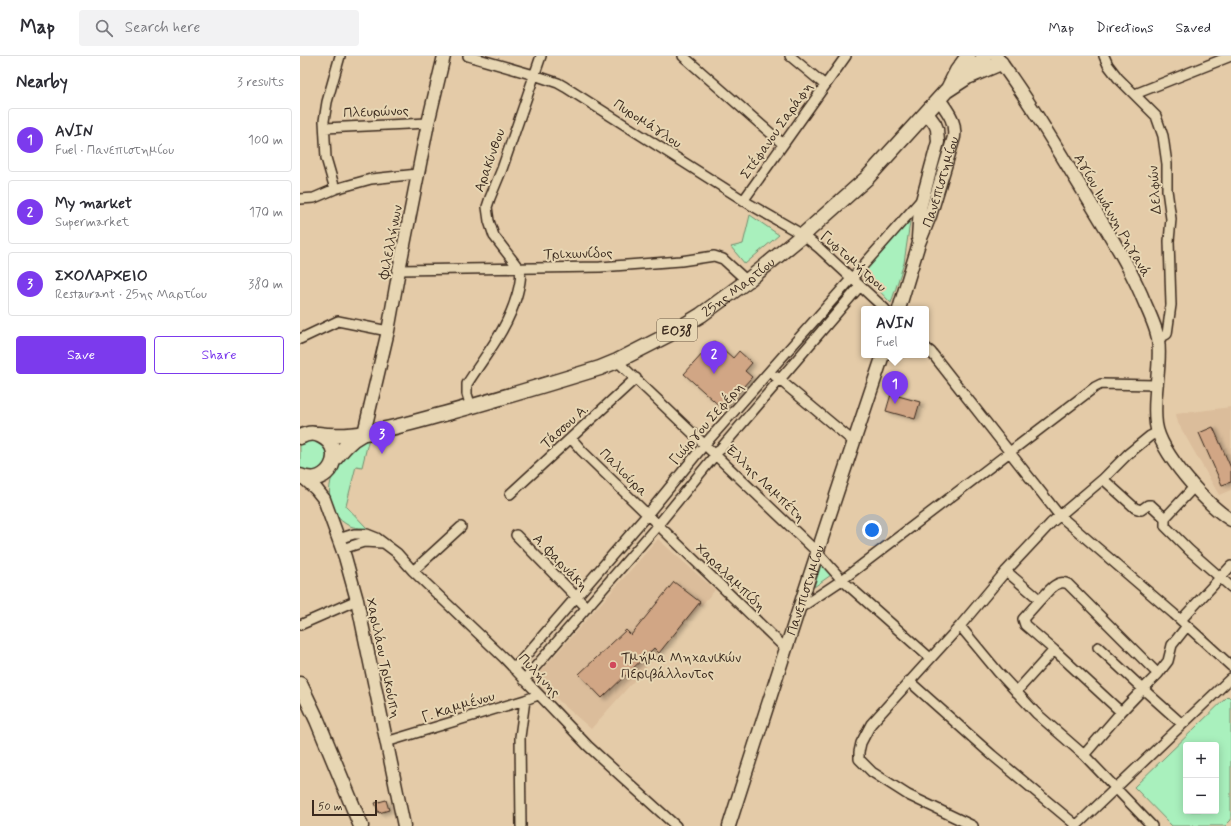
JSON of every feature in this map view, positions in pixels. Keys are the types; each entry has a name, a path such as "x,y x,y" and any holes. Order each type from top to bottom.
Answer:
{"main road":[{"name":"ΕΟ38","path":"943,95 968,56"},
{"name":"ΕΟ38","path":"943,95 966,78 985,56"},
{"path":"966,78 999,59"},
{"name":"25ης Μαρτίου","path":"307,434 340,436 364,433 470,407 617,361 668,335 721,302 803,235 867,178 943,95"},
{"name":"25ης Μαρτίου","path":"331,466 350,442 364,433"},
{"name":"ΕΟ38","path":"307,434 329,442 332,447 331,466"},
{"path":"302,477 317,478 331,466"},
{"path":"300,684 318,720 361,826"}],"street":[{"path":"335,189 326,158 324,121 327,102 340,56"},
{"name":"Φιλελλήνων","path":"364,433 388,331 428,123 444,56"},
{"name":"Πυρομάγλου","path":"468,56 534,75 566,87 744,201 803,235"},
{"name":"Αρακύνθου","path":"519,267 505,252 494,236 489,221 487,208 541,56"},
{"path":"683,56 783,144"},
{"path":"790,56 825,85"},
{"name":"Στέφανου Σαράφη","path":"744,201 846,56"},
{"name":"Δελφών","path":"1104,56 1108,65 1118,78 1135,94 1159,121 1163,136 1167,164 1167,190 1171,219 1169,257 1171,305 1166,334 1158,339"},
{"path":"1135,94 1231,56"},
{"name":"Αγίου Ιωάννη Ρηγανά","path":"999,59 1035,111 1124,258 1141,295 1158,339 1155,410 1158,432 1170,455 1194,487 1211,506 1231,520"},
{"name":"Πανεπιστημίου","path":"900,306 919,244 930,216 954,136 955,126 943,95"},
{"name":"Πανεπιστημίου","path":"919,244 919,220 922,198 938,142 937,129 927,113"},
{"name":"Πλευρώνος","path":"325,128 428,123"},
{"path":"300,199 314,198 335,189 371,179 418,174"},
{"name":"Γιώργου Σεφέρη","path":"514,669 647,515 705,444 922,198"},
{"name":"Γυφτομήτρου","path":"803,235 882,306"},
{"name":"Τριχωνίδος","path":"399,270 498,269 519,267 600,267 681,261 714,256 722,259 747,281"},
{"path":"470,407 467,394 467,384 508,320 519,285 521,273 519,267"},
{"name":"Γιώργου Σεφέρη","path":"524,680 658,525 779,379 860,286"},
{"path":"300,339 338,321 388,331"},
{"path":"929,350 1010,451 1059,515 1184,623 1231,666"},
{"name":"Πανεπιστημίου","path":"729,826 785,648 800,608 817,552 882,358"},
{"name":"Έλλης Λαμπέτη","path":"617,361 817,552 842,580 930,658"},
{"path":"770,371 854,442"},
{"name":"Τάσσου Α.","path":"510,494 636,378"},
{"path":"800,608 842,580 1095,387 1101,384 1156,385"},
{"path":"973,826 908,795 872,772 859,759 859,752 866,731 960,626 1006,571 1059,515 1103,479 1128,454 1150,436 1158,432"},
{"name":"Παλιούρα","path":"571,438 587,456 658,525"},
{"name":"Χαριλάου Τρικούπη","path":"324,499 324,481 331,466"},
{"name":"Χαριλάου Τρικούπη","path":"302,477 316,488 324,499 340,544 357,600 404,826"},
{"path":"1103,479 1135,508 1143,510 1150,505 1165,518 1166,528 1231,587"},
{"path":"1165,518 1194,487"},
{"name":"Χαραλαμπίδη","path":"658,525 785,648"},
{"path":"413,571 461,527"},
{"name":"Α. Φαρνάκη","path":"516,535 587,608"},
{"name":"Πυλήνης","path":"340,544 364,542 383,543 397,553 413,571 514,669 588,746 676,826"},
{"path":"1084,755 1121,712 1158,674 1168,661 1172,646 1184,623 1231,566"},
{"path":"1006,571 1040,600"},
{"path":"1121,712 1024,623 1025,618 1040,600 1057,584 1063,582 1068,584 1158,674"},
{"path":"300,625 357,600"},
{"path":"960,626 1016,692 1036,713 1084,755 1152,826"},
{"path":"1098,647 1182,724"},
{"path":"1016,692 1054,650"},
{"path":"910,681 992,755 1076,826 1231,678"},
{"name":"Γ. Καμμένου","path":"386,742 538,695"},
{"path":"521,826 520,738 525,700"}],"shaded area":[{"path":"1231,407 1231,490 1219,495 1178,423 1176,414"},
{"path":"658,539 715,590 591,729 534,679"}],"green space":[{"path":"750,215 779,235 745,264 731,247 743,244"},
{"path":"911,215 904,263 891,303 862,273"},
{"path":"369,438 362,467 356,466 346,506 367,528 356,528 346,524 338,518 333,510 330,501 331,481 343,455 355,445"},
{"path":"315,439 328,450 328,461 317,473 300,469 300,444 304,441"},
{"path":"821,565 831,575 814,587"},
{"path":"1228,696 1231,699 1231,820 1225,826 1172,826 1134,787"}],"building":[{"path":"714,341 733,358 739,351 752,363 745,371 752,377 723,409 684,374"},
{"path":"891,394 920,402 915,419 886,411"},
{"path":"1213,427 1231,468 1231,482 1222,485 1199,433"},
{"path":"674,582 700,602 659,653 654,648 602,698 579,674 626,630 631,635"},
{"path":"386,800 389,810 379,813 375,803"}],"place":[{"name":"My market","path":"714,374"},
{"name":"AVIN","path":"895,404"},
{"name":"ΣΧΟΛΑΡΧΕΙΟ","path":"382,454"},
{"name":"Τμήμα Μηχανικών Περιβάλλοντος","path":"613,665"}]}
